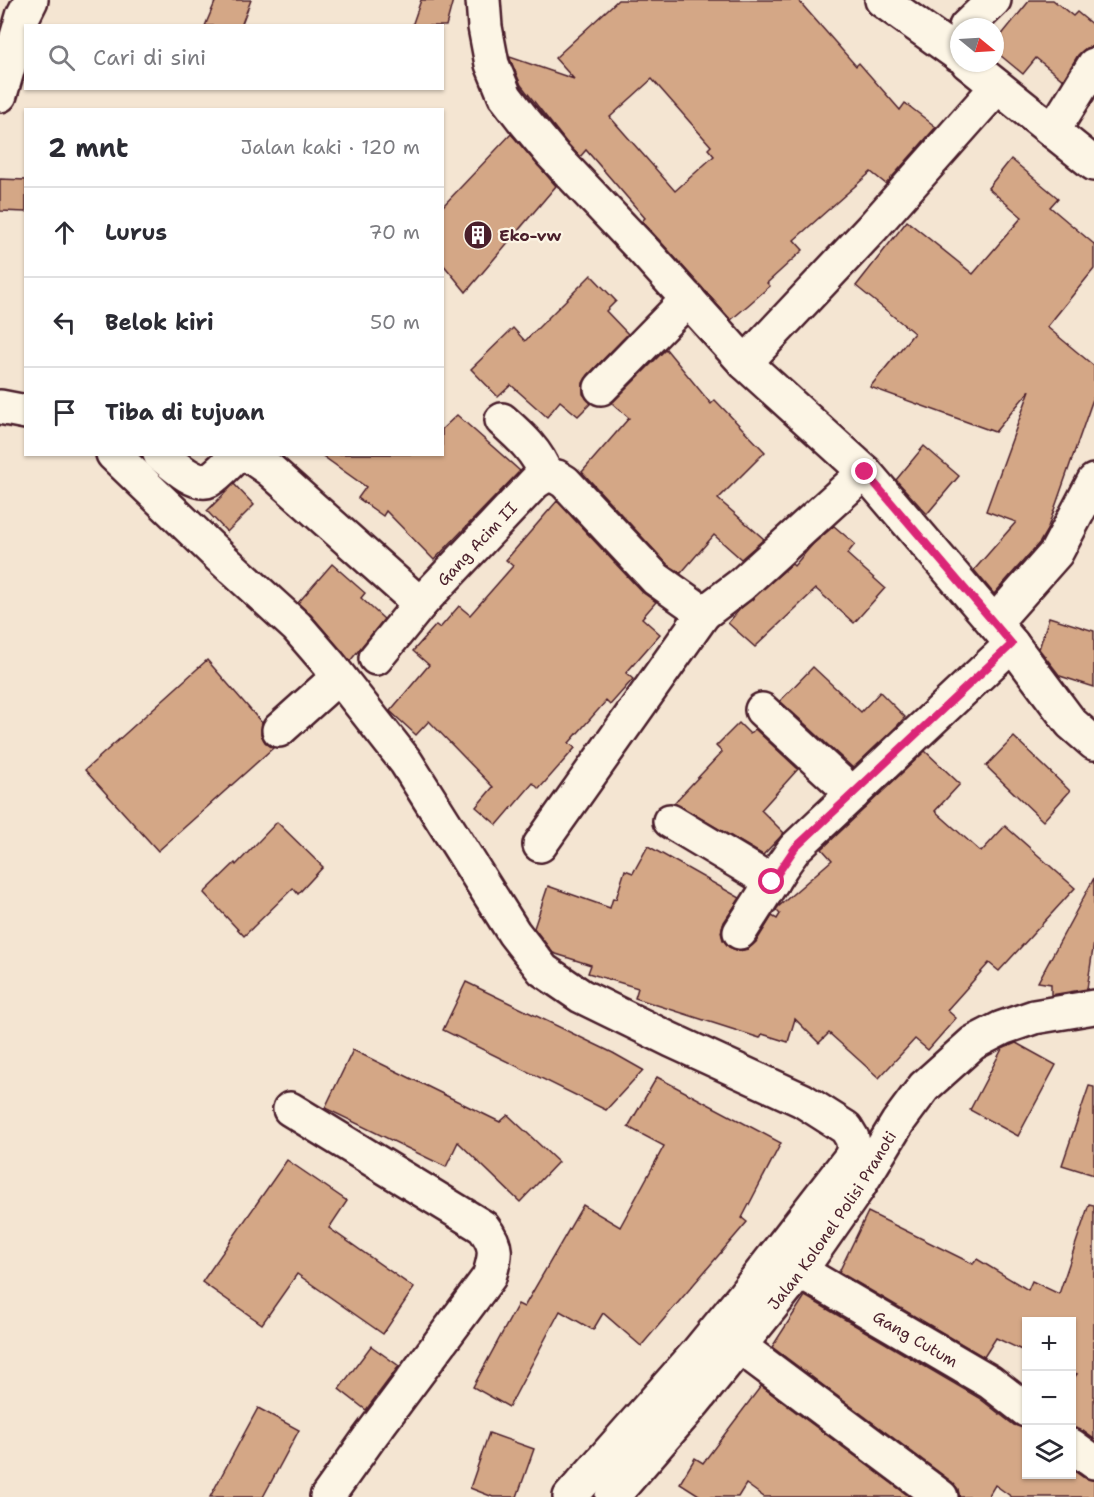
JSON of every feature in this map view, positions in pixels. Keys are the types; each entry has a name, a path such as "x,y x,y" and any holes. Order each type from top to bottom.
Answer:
{"street":[{"path":"0,95 23,16 31,0"},
{"path":"483,0 492,64 505,96 552,154 746,363 865,472 1003,633 1071,723 1094,743"},
{"path":"882,0 950,39"},
{"path":"980,18 994,0"},
{"path":"1053,131 1094,64"},
{"path":"984,72 997,87 1094,164"},
{"path":"746,363 872,228 997,87"},
{"path":"601,388 688,299"},
{"path":"0,407 24,412"},
{"path":"502,420 541,460 546,475 557,477 565,482 656,579 704,613"},
{"path":"115,456 297,627 406,762 514,933 543,970 581,996 802,1100 846,1128 852,1138 854,1148 851,1157 742,1298 697,1353 570,1497"},
{"path":"163,456 201,482 208,480 236,456"},
{"path":"250,456 270,471 420,604"},
{"path":"540,845 704,613 741,585 865,472"},
{"name":"Gang Acim II","path":"376,658 420,604 535,482 546,475"},
{"path":"740,932 795,848 853,794 1003,633 1056,554 1094,481"},
{"path":"279,730 338,677"},
{"path":"762,710 853,794"},
{"path":"670,821 772,882"},
{"name":"Jalan Kolonel Polisi Pranoti","path":"612,1497 695,1401 800,1271 857,1189 898,1122 924,1087 973,1043 1002,1028 1034,1017 1094,1007"},
{"path":"290,1109 483,1227 493,1240 495,1257 489,1277 327,1497"},
{"name":"Gang Cutum","path":"800,1271 990,1382 1022,1407"},
{"path":"739,1346 941,1497"},
{"path":"1076,1449 1094,1462"}],"building":[{"path":"216,0 251,0 242,24 206,24"},
{"path":"421,0 453,0 446,26 444,24 413,24"},
{"path":"618,0 798,0 856,66 859,63 900,110 905,103 936,127 886,184 871,172 794,240 803,250 767,283 770,286 731,320 642,221 645,218 586,150 580,157 566,142 521,85 510,57 574,79 555,58","holes":["652,79 711,146 708,149 714,156 675,191 610,117"]},
{"path":"1030,0 1053,0 1073,16 1077,12 1094,26 1094,46 1086,48 1078,55 1063,80 1036,58 1023,74 1004,58 1004,32"},
{"name":"Eko-vw","path":"511,134 556,186 466,292 444,265 444,205"},
{"path":"1011,159 1058,198 1050,207 1094,244 1094,269 1047,327 1094,366 1094,396 1047,530 1040,542 994,594 974,570 1016,522 986,511 1030,390 995,432 870,387 914,333 856,286 907,221 973,274 1022,217 988,188"},
{"path":"0,179 24,180 24,212 0,211"},
{"path":"591,275 616,301 606,311 628,334 583,383 583,394 591,403 578,416 560,401 547,417 511,385 498,397 471,369 513,328 525,341"},
{"path":"666,349 711,404 715,400 765,452 718,499 764,539 741,559 714,535 681,573 668,565 582,472 629,418 612,403"},
{"path":"457,415 520,471 434,560 386,511 383,516 358,498 366,487 323,456 444,456 444,427"},
{"path":"924,446 959,476 927,514 896,480"},
{"path":"234,484 254,505 227,532 207,511"},
{"path":"557,501 642,592 656,602 642,618 660,634 626,673 633,679 610,705 606,701 569,743 575,748 539,789 533,783 497,825 476,807 493,787 429,721 416,735 390,711 429,665 413,651 436,625 440,628 459,606 470,615 513,566 506,560"},
{"path":"834,526 855,544 847,554 885,588 854,623 816,589 755,647 728,623 740,609 792,564 794,566 813,544"},
{"path":"332,564 365,593 361,598 384,619 350,661 298,603"},
{"path":"1049,617 1094,631 1094,687 1060,676 1039,649"},
{"path":"207,660 262,723 261,734 265,742 273,748 158,851 85,770"},
{"path":"813,667 861,712 880,692 905,717 853,768 780,701"},
{"path":"739,723 750,734 755,729 798,769 761,810 784,833 763,855 674,803 722,752 716,746"},
{"path":"1014,737 1070,791 1043,821 986,766"},
{"path":"925,751 960,784 935,811 981,852 1005,826 1075,888 999,971 989,963 947,1010 956,1018 928,1050 915,1039 879,1078 829,1033 819,1043 795,1019 788,1042 762,1034 760,1038 635,998 638,988 588,973 591,965 553,953 534,928 548,886 610,908 613,898 616,899 625,870 633,873 648,846 740,898 724,922 721,932 723,940 729,947 739,951 748,949 756,942 772,916 777,919 780,914 776,910 778,907 832,860 822,849"},
{"path":"277,822 323,867 298,894 293,888 244,936 204,893 235,863 236,865"},
{"path":"1094,878 1094,942 1087,989 1051,995 1051,984 1038,982"},
{"path":"466,982 613,1053 643,1070 606,1110 443,1030"},
{"path":"1016,1043 1056,1065 1018,1136 970,1110 1002,1049"},
{"path":"353,1050 500,1122 508,1115 558,1162 520,1202 458,1142 446,1167 325,1108"},
{"path":"657,1077 781,1143 742,1218 747,1222 641,1346 603,1313 593,1330 560,1311 509,1407 473,1387 518,1304 524,1307 583,1205 620,1227 664,1146 628,1127"},
{"path":"1089,1086 1094,1087 1094,1175 1062,1165"},
{"path":"287,1160 347,1201 329,1228 414,1288 383,1334 297,1274 262,1324 202,1282"},
{"path":"1089,1204 1094,1205 1094,1439 1076,1429 1076,1317 1022,1317 1022,1350 996,1338 984,1357 839,1272 868,1212 973,1264 977,1259 1028,1290 1032,1281 1059,1294"},
{"path":"805,1296 979,1398 1014,1425 1022,1427 1022,1479 1076,1479 1076,1472 1094,1480 1094,1497 1012,1497 995,1485 988,1497 959,1497 958,1489 952,1482 772,1347"},
{"path":"371,1346 399,1366 366,1410 339,1389"},
{"path":"761,1386 910,1497 764,1497 746,1484 738,1497 702,1497 680,1483 695,1458 703,1463"},
{"path":"258,1408 299,1430 263,1497 210,1497"},
{"path":"489,1433 534,1449 517,1497 493,1497 470,1488"}],"place":[{"name":"Eko-vw","path":"478,235"}],"route":[{"path":"772,882 795,848 1012,644 865,472"}]}
